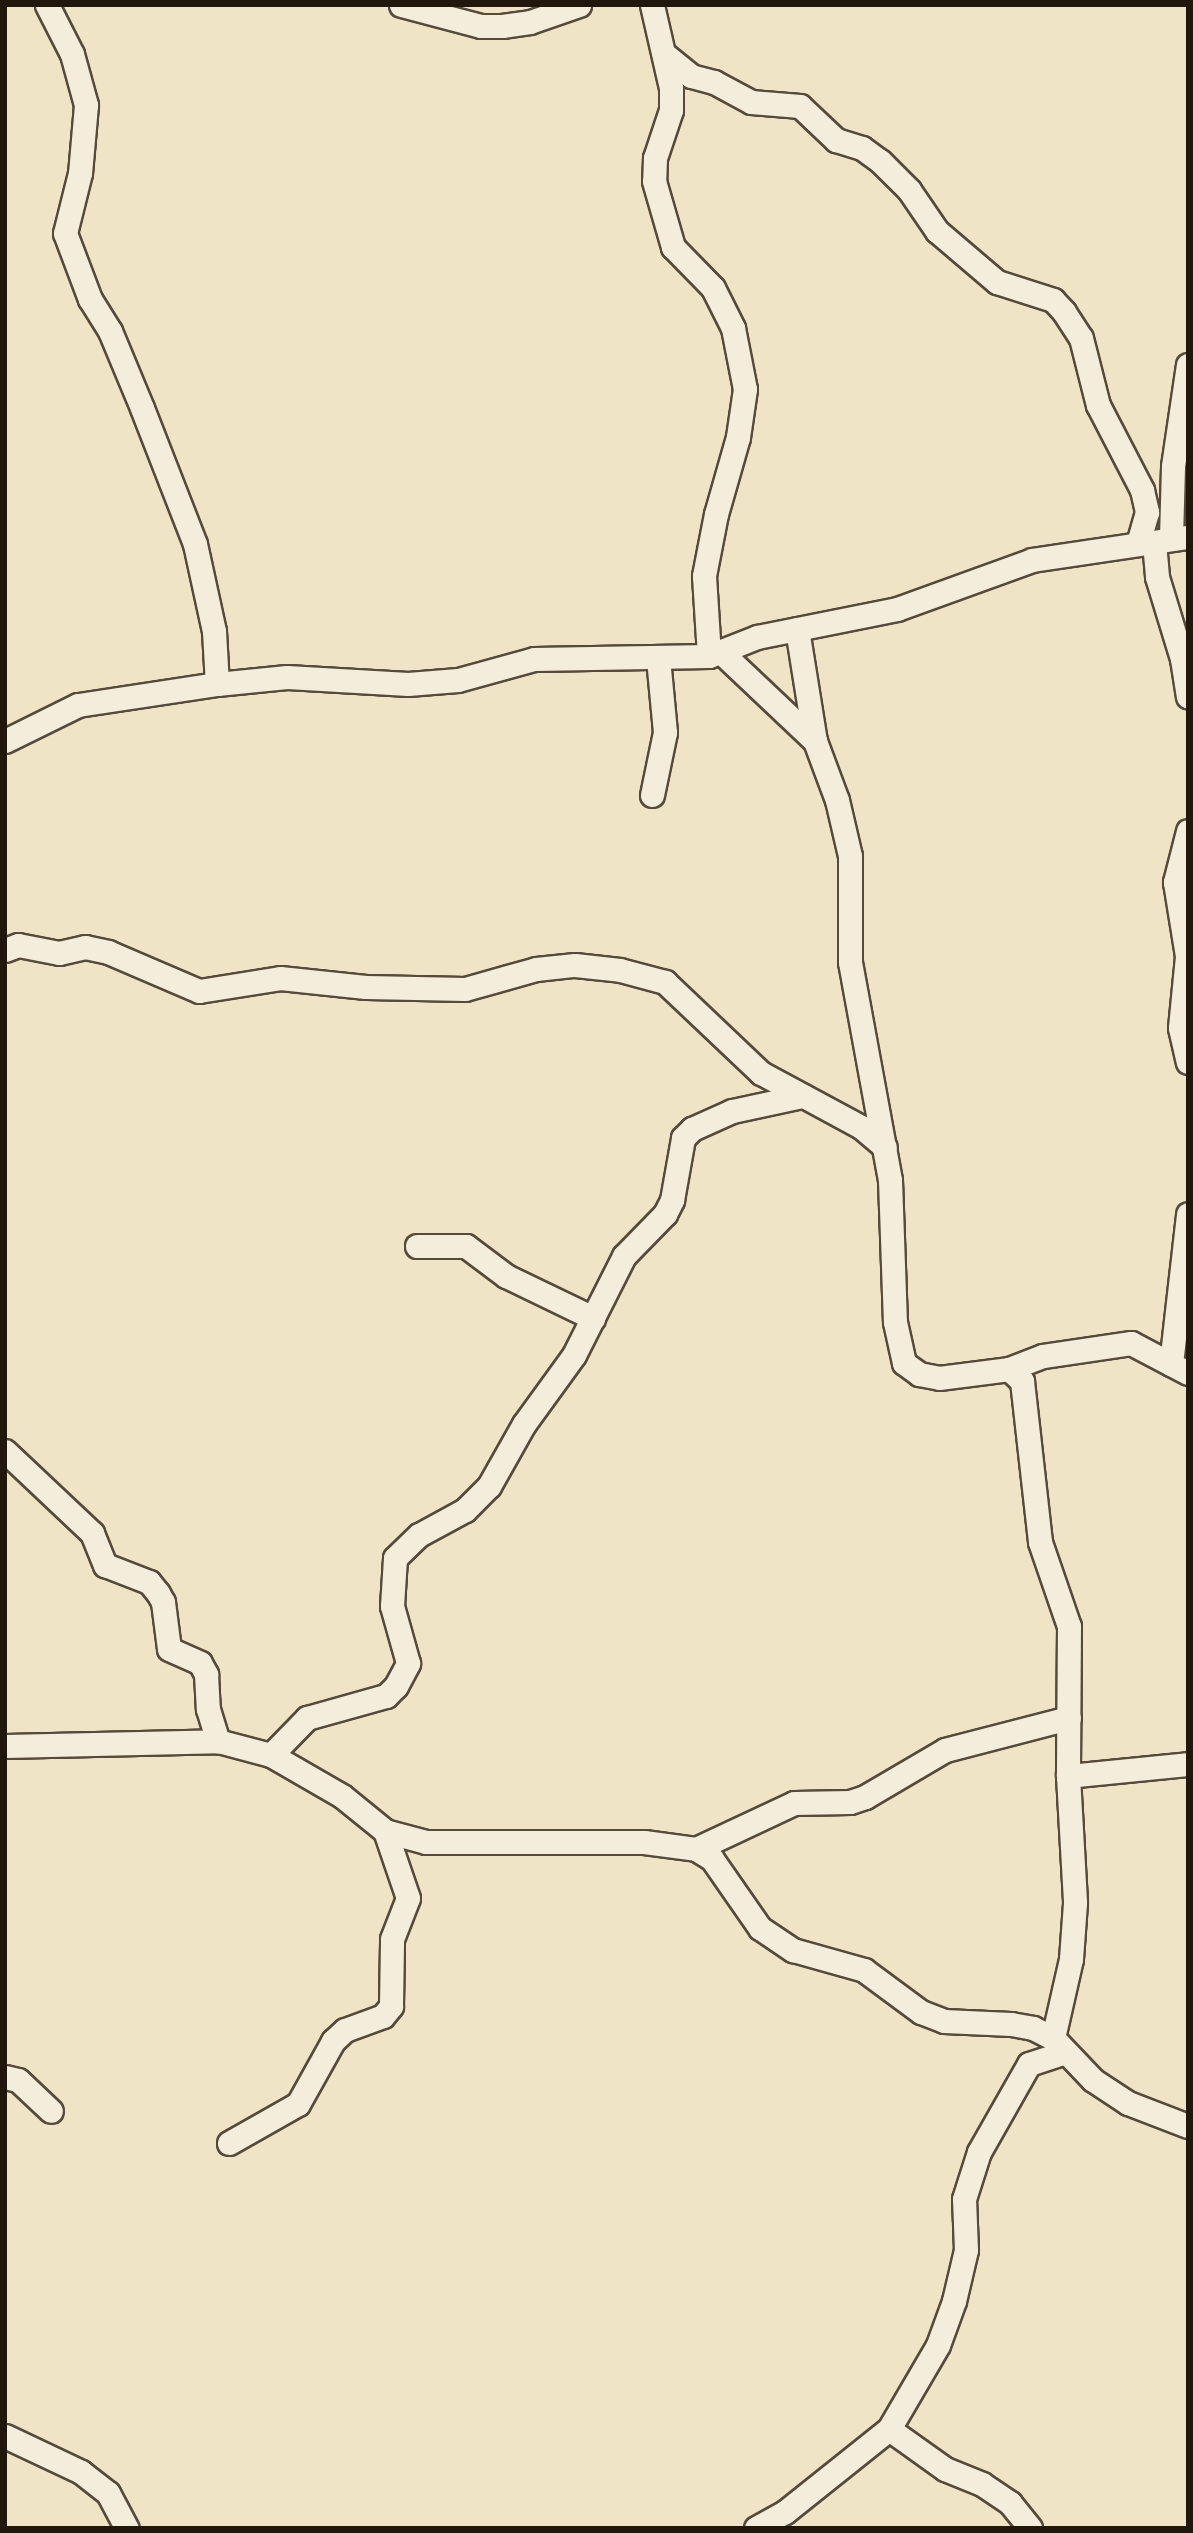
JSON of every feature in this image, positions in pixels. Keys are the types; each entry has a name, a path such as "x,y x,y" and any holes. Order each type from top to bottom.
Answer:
{"street":[{"path":"47,5 75,62 86,105 80,173 65,233 90,299 110,331 195,544 212,620 218,684"},
{"path":"401,5 481,26 502,26 530,22 579,5"},
{"path":"652,5 664,54 671,110 655,158 654,181 673,247 713,288 733,328 745,389 738,437 716,514 704,576 715,654 815,741"},
{"path":"664,54 691,76 714,82 751,102 800,106 836,141 862,148 880,161 909,190 937,231 989,275 1016,290 1052,300 1064,312 1081,338 1098,405 1142,490 1147,512 1163,540"},
{"path":"1188,365 1157,577 1182,659 1188,697"},
{"path":"5,741 78,705 218,684 287,677 408,684 458,680 534,659 658,658 715,654 757,638 897,609 1032,560 1163,540"},
{"path":"797,629 815,741 848,844 850,962 885,1147 893,1219 895,1322 904,1363 919,1374 939,1378 1009,1369 1043,1356 1112,1343 1149,1349 1179,1369"},
{"path":"652,795 665,732 658,658"},
{"path":"1188,831 1175,881 1187,956 1180,1028 1188,1062"},
{"path":"5,950 18,945 59,953 85,947 107,952 200,991 281,978 366,987 465,989 536,969 575,965 620,970 665,982 761,1073 861,1127 885,1147"},
{"path":"271,1755 307,1718 378,1699 396,1686 408,1663 392,1606 395,1558 419,1535 465,1510 489,1486 524,1424 574,1355 624,1256 665,1214 672,1200 683,1138 692,1129 733,1111 802,1096"},
{"path":"1179,1369 1188,1214"},
{"path":"417,1246 466,1246 506,1276 593,1318"},
{"path":"757,2528 785,2512 889,2429 938,2345 954,2301 966,2250 964,2199 979,2152 1029,2064 1058,2045 1071,1959 1074,1903 1068,1776 1069,1626 1040,1542 1027,1399 1022,1381 1009,1369"},
{"path":"5,1451 92,1533 105,1564 149,1582 158,1593 169,1649 200,1662 206,1674 208,1709 218,1741"},
{"path":"696,1849 794,1803 850,1802 865,1797 945,1750 1069,1718"},
{"path":"5,1746 218,1741 271,1755 342,1796 385,1831 457,1844 644,1842 696,1849 712,1859 760,1928 793,1950 864,1970 921,2012 944,2021 1011,2024 1033,2028 1058,2045 1128,2103 1188,2126"},
{"path":"1068,1776 1188,1764"},
{"path":"229,2143 298,2104 333,2041 345,2030 383,2016 391,2006 392,1939 408,1898 385,1831"},
{"path":"5,2077 18,2080 51,2112"},
{"path":"889,2429 945,2469 982,2484 1010,2503 1030,2528"},
{"path":"5,2436 81,2472 108,2493 127,2528"}]}
